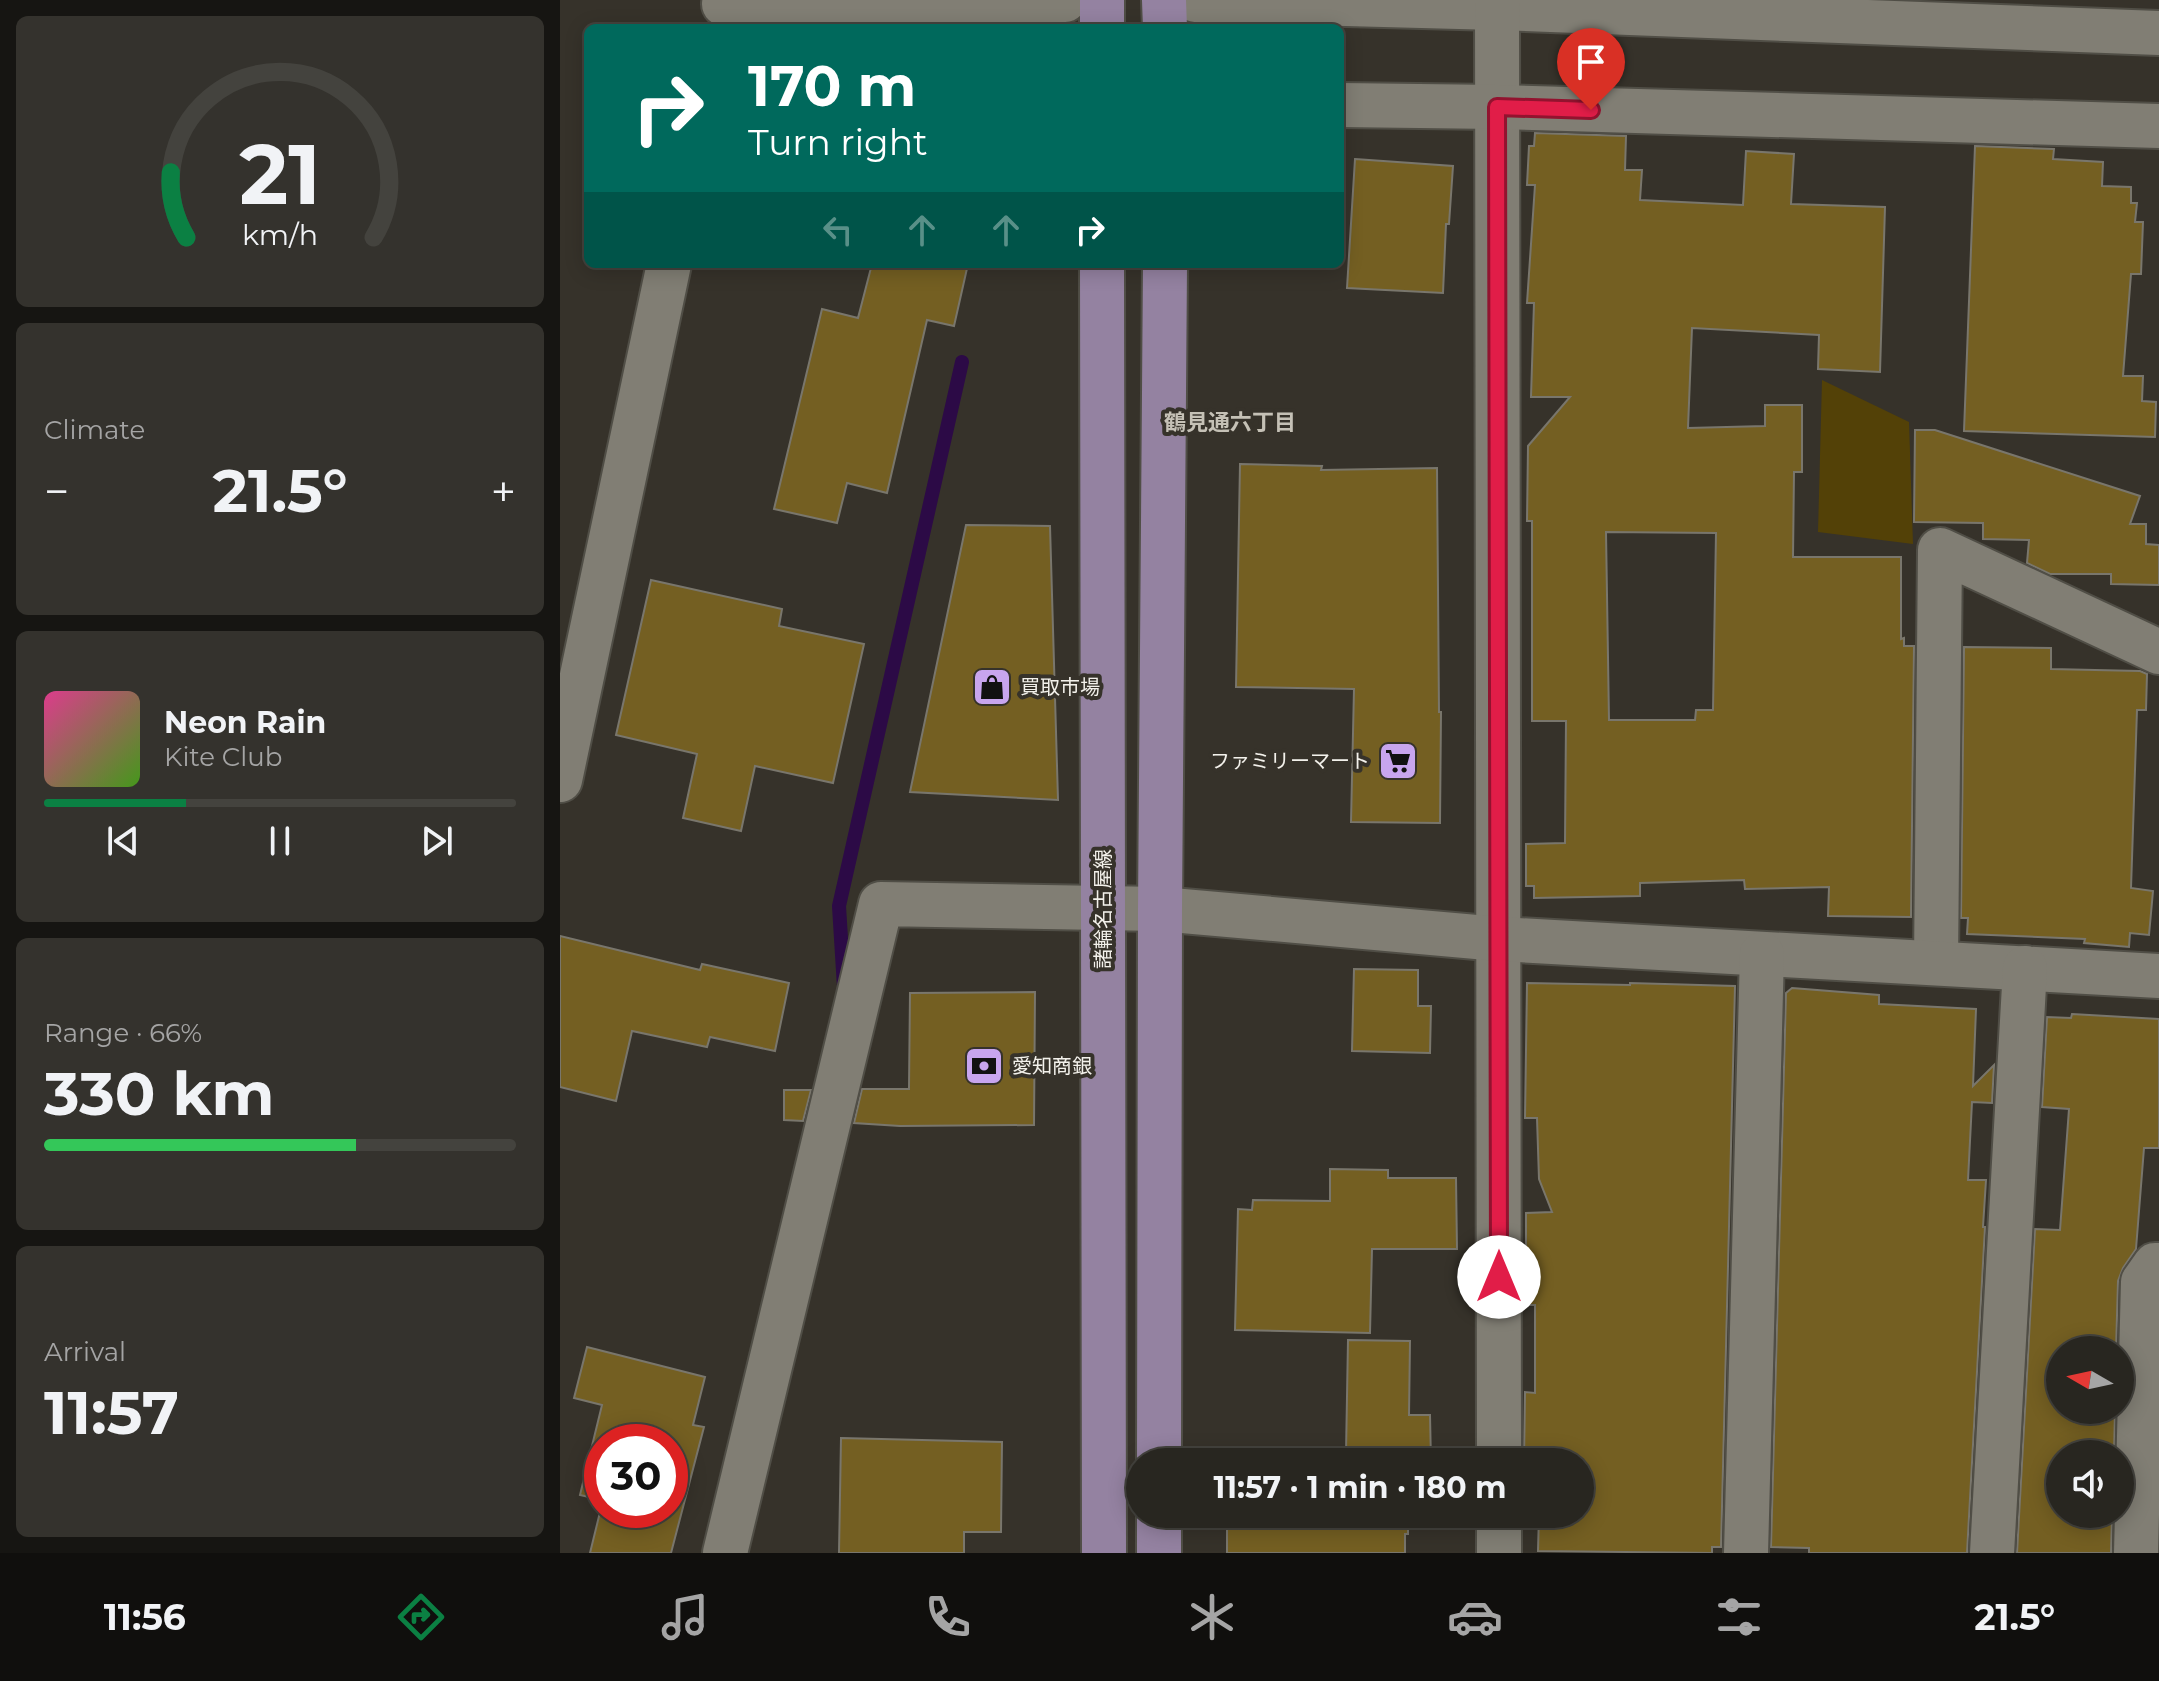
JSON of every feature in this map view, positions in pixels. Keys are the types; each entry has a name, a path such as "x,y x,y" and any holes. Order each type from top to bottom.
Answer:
{"main road":[{"path":"1102,0 1102,24"},
{"path":"1164,0 1165,24"},
{"name":"諸輪名古屋線","path":"1102,268 1104,1553"},
{"path":"1159,1448 1165,268"},
{"path":"1159,1528 1159,1553"}],"street":[{"path":"723,11 1065,0"},
{"path":"1195,0 1951,13 2159,33"},
{"path":"1497,4 1499,1448"},
{"path":"1344,105 2159,126"},
{"path":"560,780 668,268"},
{"path":"1936,963 1940,550 2159,652"},
{"path":"725,1553 881,904 1160,909 1499,939 2159,976"},
{"path":"1746,1553 1762,954"},
{"path":"1992,1553 2025,968"},
{"path":"2136,1553 2143,1282 2155,1265 2159,1265"},
{"path":"1499,1528 1499,1553"}],"shaded area":[{"path":"1822,380 1909,422 1913,544 1818,532"}],"building":[{"path":"1535,133 1626,136 1625,170 1642,170 1640,200 1743,205 1746,151 1794,154 1791,204 1885,207 1880,372 1818,369 1819,335 1692,328 1688,428 1765,426 1765,405 1802,405 1802,472 1794,472 1793,557 1901,557 1901,639 1904,638 1904,646 1914,646 1911,917 1828,916 1829,887 1745,889 1744,880 1640,883 1640,896 1534,898 1534,886 1526,886 1526,844 1565,843 1566,721 1532,721 1532,521 1527,521 1528,446 1570,397 1531,397 1534,303 1527,303 1535,185 1527,185 1529,146 1534,146","holes":["1606,532 1716,533 1713,710 1696,710 1695,720 1609,720"]},
{"path":"1975,146 2054,149 2053,159 2103,162 2102,186 2131,187 2131,203 2137,203 2135,222 2143,222 2141,274 2131,274 2123,376 2143,376 2142,401 2156,402 2155,437 1964,431"},
{"path":"1355,159 1453,166 1449,224 1446,224 1443,293 1347,288"},
{"path":"871,268 967,268 954,326 927,320 887,493 847,483 837,523 774,509 822,309 858,318"},
{"path":"1915,430 1935,430 2140,496 2130,524 2146,524 2146,544 2159,545 2159,585 2111,584 2111,574 2050,574 2027,563 2029,540 1983,539 1983,523 1914,522"},
{"path":"1240,464 1322,466 1321,470 1437,468 1440,823 1351,822 1354,689 1236,687"},
{"path":"966,525 1050,526 1058,800 910,792"},
{"path":"651,580 782,609 779,626 864,644 833,783 755,766 741,831 683,818 697,754 616,735"},
{"path":"1964,647 2051,648 2051,669 2140,671 2147,674 2146,710 2137,710 2131,888 2153,891 2149,935 2130,933 2129,947 2084,943 2085,939 1967,934 1968,918 1961,918"},
{"path":"560,936 700,970 702,964 789,983 775,1051 710,1037 707,1047 632,1031 616,1101 560,1087"},
{"path":"1354,969 1418,970 1418,1006 1431,1006 1430,1053 1352,1051"},
{"path":"1527,983 1735,986 1721,1547 1712,1547 1712,1553 1538,1551 1539,1528 1594,1528 1594,1448 1524,1448 1525,1392 1535,1393 1535,1305 1526,1305 1526,1213 1552,1212 1539,1179 1537,1118 1525,1118"},
{"path":"1792,988 1879,995 1879,1004 1976,1009 1973,1086 1994,1065 1992,1103 1972,1102 1968,1180 1986,1180 1967,1553 1809,1553 1809,1548 1771,1547 1786,993"},
{"path":"1035,992 1034,1125 900,1126 854,1123 862,1089 909,1089 910,993"},
{"path":"2072,1014 2159,1019 2159,1148 2144,1148 2136,1249 2118,1281 2116,1336 2046,1336 2046,1424 2115,1424 2114,1440 2046,1440 2046,1528 2112,1528 2111,1553 2017,1553 2035,1229 2060,1230 2069,1109 2042,1107 2047,1017 2071,1018"},
{"path":"784,1090 811,1090 803,1121 784,1120"},
{"path":"1330,1169 1388,1170 1388,1178 1456,1178 1457,1249 1372,1249 1370,1333 1235,1330 1238,1209 1252,1210 1253,1200 1330,1201"},
{"path":"1348,1340 1410,1341 1409,1415 1430,1415 1431,1448 1346,1448"},
{"path":"587,1347 705,1377 693,1425 704,1427 688,1488 688,1424 597,1424 602,1405 574,1398"},
{"path":"841,1438 1002,1442 1001,1532 964,1532 964,1553 839,1553"},
{"path":"596,1528 678,1528 671,1553 590,1553"},
{"path":"1227,1528 1408,1528 1405,1553 1227,1553"}],"waterway":[{"path":"844,987 839,906 962,362"}],"place":[{"name":"買取市場","path":"992,687"},
{"name":"ファミリーマート","path":"1398,761"},
{"name":"愛知商銀","path":"984,1066"}],"district":[{"name":"鶴見通六丁目","path":"1230,422"}],"route":[{"path":"1499,1277 1497,107 1591,110"}]}
